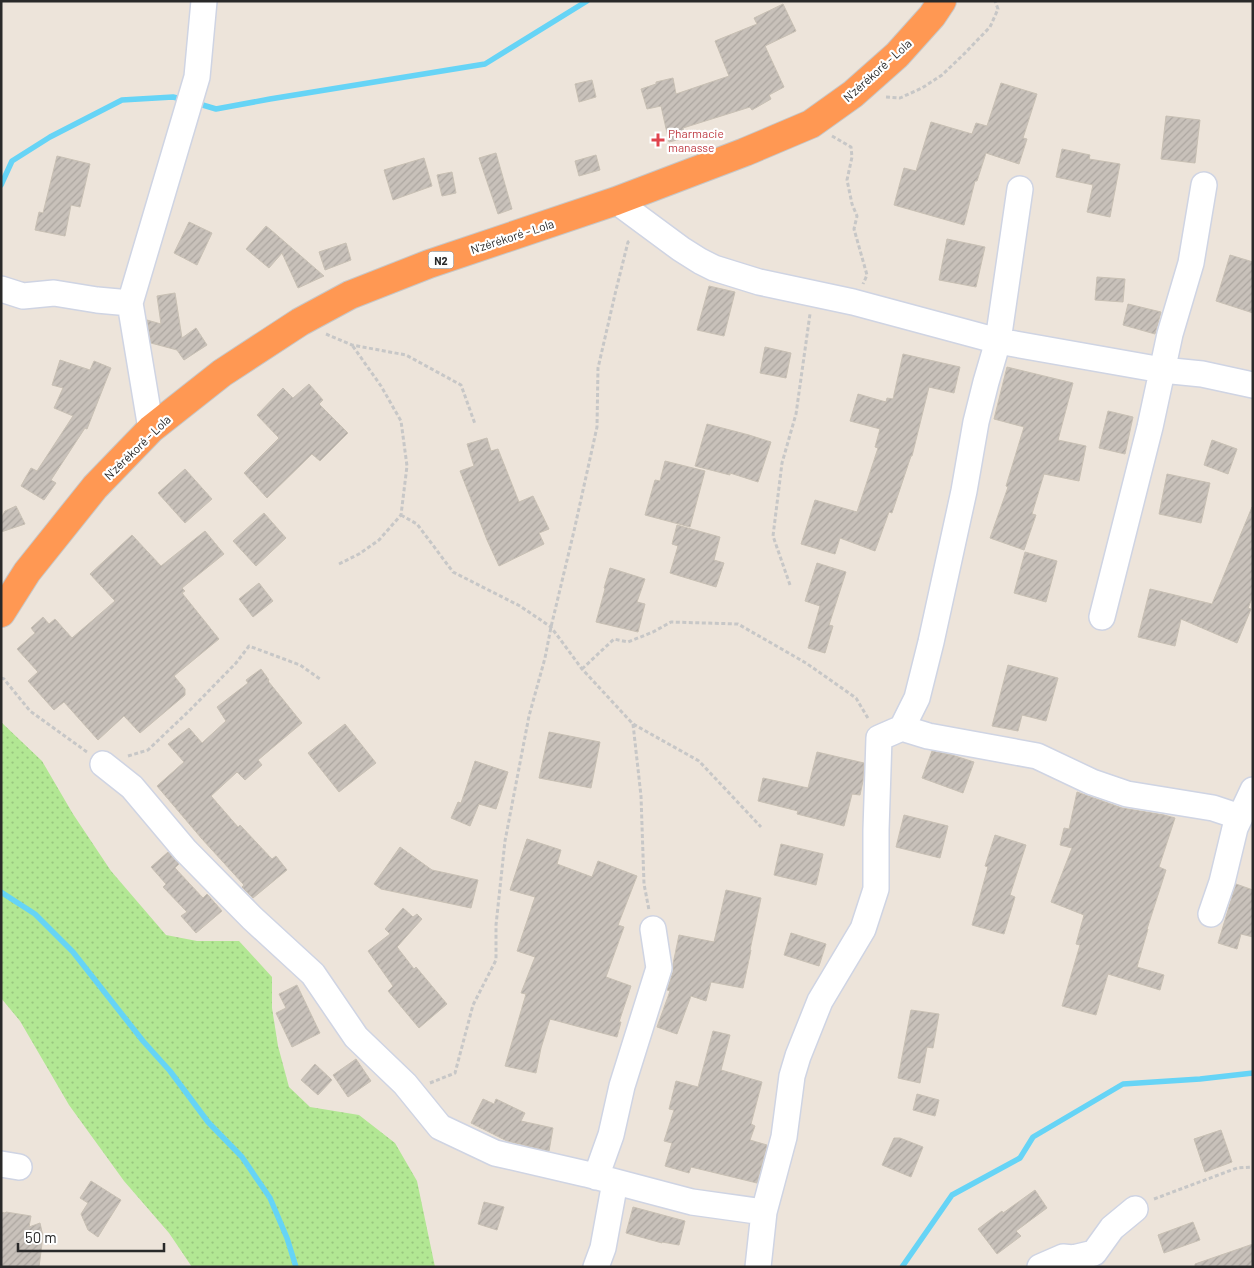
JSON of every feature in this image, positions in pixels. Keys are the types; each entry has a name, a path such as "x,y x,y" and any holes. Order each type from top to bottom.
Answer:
{"highway":[{"name":"N'zérékoré - Lola","path":"1,613 27,572 89,495 152,429 222,374 300,322 350,295 429,264 616,201 745,152 811,124 853,94 897,55 932,16 942,1"}],"street":[{"path":"152,429 130,303 197,77 204,1"},
{"path":"1102,616 1150,427 1170,334 1191,263 1204,185"},
{"path":"902,728 916,698 928,651 964,491 976,422 998,341 1020,189"},
{"path":"616,201 700,261 714,268 759,282 853,302 998,341 1162,370 1202,374 1253,386"},
{"path":"1,289 23,296 54,293 130,303"},
{"path":"758,1267 764,1212 784,1137 792,1076 798,1056 820,1001 863,929 876,889 879,738 902,728 928,736 1038,756 1092,782 1127,794 1213,808 1240,817"},
{"path":"103,764 132,787 185,850 252,918 313,974 356,1037 406,1084 440,1127 495,1153 606,1179 692,1202 764,1212"},
{"path":"1211,914 1222,882 1235,828 1253,790"},
{"path":"596,1267 603,1248 606,1179 611,1135 622,1086 659,968 653,929"},
{"path":"1040,1267 1063,1257 1064,1262 1094,1253 1112,1228 1135,1209"}],"path":[{"path":"853,94 900,98 922,88 942,75 990,27 998,9 995,1"},
{"path":"811,124 851,147 852,157 847,180 856,216 854,229 867,275 853,302"},
{"path":"411,1091 455,1073 472,1005 496,960 496,925 505,841 529,716 545,658 597,427 598,368 628,242 651,227"},
{"path":"790,585 773,536 782,463 796,414 813,293"},
{"path":"300,322 352,346 406,355 461,385 475,424"},
{"path":"339,564 379,540 401,516 407,466 401,421 380,386 352,346"},
{"path":"401,516 417,524 453,572 520,606 551,627 582,669 633,724 699,761 761,827"},
{"path":"582,669 614,639 628,642 671,622 738,624 806,663 856,698 879,738"},
{"path":"1,678 4,679 30,712 103,764 148,750 236,663 249,646 300,664 320,679"},
{"path":"633,724 641,796 644,884 653,929"},
{"path":"1135,1209 1161,1196 1237,1168 1253,1167"}],"green space":[{"path":"1,722 42,761 73,814 111,871 166,935 197,941 239,941 272,977 272,1008 278,1046 289,1087 310,1107 359,1115 395,1143 417,1181 435,1267 192,1267 169,1233 124,1181 69,1105 20,1021 1,998"}],"building":[{"path":"783,4 796,31 765,46 784,87 769,95 771,99 752,110 750,107 683,128 685,138 669,142 661,106 647,109 641,89 656,84 656,82 673,78 676,94 729,76 715,41 757,24 754,18"},
{"path":"592,80 596,97 579,102 575,84"},
{"path":"1001,83 1037,94 1023,138 1027,139 1019,164 986,153 977,181 975,181 964,225 894,205 904,168 916,171 931,122 972,134 976,123 987,126"},
{"path":"1166,116 1200,120 1195,163 1161,159"},
{"path":"1062,149 1090,155 1089,159 1120,164 1110,217 1087,212 1093,185 1056,177"},
{"path":"496,153 512,209 498,214 479,158"},
{"path":"596,155 600,170 579,176 575,161"},
{"path":"57,156 90,164 80,207 71,205 65,236 35,230 39,212 43,213"},
{"path":"424,158 432,186 393,200 384,170"},
{"path":"452,172 456,193 442,196 437,175"},
{"path":"189,222 212,233 197,265 174,253"},
{"path":"266,226 324,276 298,288 282,253 269,268 246,249"},
{"path":"947,239 985,247 976,287 939,280"},
{"path":"346,243 351,260 325,270 319,252"},
{"path":"1230,255 1253,262 1253,313 1216,301"},
{"path":"1097,277 1125,279 1123,302 1095,300"},
{"path":"709,286 735,292 724,336 697,330"},
{"path":"175,293 182,338 196,328 207,345 184,360 177,350 151,343 147,320 161,324 157,296"},
{"path":"1128,304 1161,312 1155,334 1123,325"},
{"path":"765,347 791,353 786,378 760,373"},
{"path":"903,354 960,367 954,393 929,387 912,456 892,513 889,512 875,551 840,538 835,554 801,544 815,500 857,512 878,448 875,447 880,429 850,421 858,394 886,402 887,398 893,399"},
{"path":"60,360 90,370 94,361 111,368 87,429 85,428 51,480 56,483 44,500 21,486 31,468 37,471 73,416 54,408 63,388 52,385"},
{"path":"1007,367 1073,383 1058,440 1086,446 1079,481 1044,474 1032,514 1036,515 1024,550 990,538 1008,487 1006,486 1024,427 994,419"},
{"path":"309,384 323,400 319,404 348,433 320,461 312,454 267,498 244,473 279,438 257,415 283,388 293,398"},
{"path":"1108,411 1133,417 1125,454 1099,448"},
{"path":"707,424 771,442 758,482 730,473 730,475 695,466"},
{"path":"487,438 491,451 498,449 519,502 533,496 549,529 539,533 544,544 499,566 460,471 474,466 467,444"},
{"path":"1212,440 1237,449 1228,474 1204,465"},
{"path":"665,461 705,471 690,527 645,515 655,480 660,481"},
{"path":"185,469 212,499 185,523 158,493"},
{"path":"1167,474 1210,483 1201,523 1159,514"},
{"path":"16,506 25,524 1,532 1,518 5,511"},
{"path":"1252,507 1253,596 1248,608 1251,609 1237,643 1181,619 1175,646 1138,637 1150,589 1212,604"},
{"path":"264,513 286,538 256,566 233,541"},
{"path":"677,525 720,537 714,560 724,563 716,587 670,573 678,546 672,544"},
{"path":"205,531 224,554 182,588 185,591 182,593 219,639 174,676 185,689 185,695 140,733 124,716 98,740 64,702 54,710 28,681 38,672 17,649 35,633 31,628 43,617 49,624 55,619 72,638 115,601 90,574 132,535 161,566"},
{"path":"1025,552 1057,561 1046,602 1014,593"},
{"path":"817,563 846,572 829,625 833,626 825,653 808,648 820,606 805,601"},
{"path":"610,568 645,579 637,602 645,604 638,632 596,622"},
{"path":"259,583 273,601 253,617 239,599"},
{"path":"1008,665 1058,678 1046,721 1022,715 1018,731 992,726"},
{"path":"261,669 268,681 302,723 258,760 262,765 245,780 237,772 211,796 238,827 240,825 272,859 276,856 287,870 253,898 242,887 244,885 157,786 184,762 168,744 189,728 202,743 226,721 217,707 248,683 246,680"},
{"path":"345,724 376,763 339,792 308,753"},
{"path":"549,732 600,742 591,788 539,778"},
{"path":"932,751 974,762 963,793 922,778"},
{"path":"817,752 864,763 860,795 852,794 844,826 797,814 798,811 758,801 763,778 808,788"},
{"path":"475,761 508,772 496,809 479,804 470,826 451,818 458,802 461,803"},
{"path":"1077,792 1122,808 1175,818 1159,867 1166,870 1137,967 1164,975 1160,990 1108,974 1096,1015 1062,1006 1080,945 1076,944 1084,915 1051,902 1072,848 1060,845 1064,828 1069,829"},
{"path":"904,815 948,826 940,858 896,847"},
{"path":"995,835 1026,845 1010,895 1015,897 1004,934 972,925 988,867 985,866"},
{"path":"527,839 561,850 557,864 592,877 598,861 637,876 618,925 624,927 606,977 631,986 619,1022 621,1022 617,1037 550,1019 536,1073 505,1066 526,994 521,993 535,957 517,951 535,897 510,890"},
{"path":"781,844 823,854 816,885 774,875"},
{"path":"400,847 432,870 478,880 471,908 381,889 374,884"},
{"path":"168,852 179,864 175,868 203,898 207,894 222,911 196,933 181,916 187,912 163,887 166,884 151,867"},
{"path":"1236,884 1253,890 1253,937 1241,934 1237,949 1218,943"},
{"path":"726,890 761,898 743,988 711,982 706,1001 691,996 677,1034 657,1027 670,991 667,990 673,972 679,935 714,942"},
{"path":"403,908 413,917 417,914 422,919 397,947 414,969 416,967 447,1004 419,1028 388,991 393,986 368,951 390,934 385,929"},
{"path":"791,933 826,944 819,966 784,955"},
{"path":"297,985 320,1033 292,1047 276,1013 286,1008 279,994"},
{"path":"911,1010 939,1014 933,1048 927,1047 920,1083 898,1078"},
{"path":"713,1031 730,1035 721,1070 762,1082 751,1124 755,1126 750,1140 767,1145 757,1183 691,1167 689,1173 665,1166 672,1143 664,1141 674,1110 669,1109 676,1081 698,1087"},
{"path":"356,1059 371,1081 348,1097 333,1075"},
{"path":"315,1064 332,1080 318,1095 301,1080"},
{"path":"917,1094 939,1100 935,1116 913,1110"},
{"path":"483,1099 494,1104 496,1099 525,1113 521,1121 553,1128 549,1151 507,1141 471,1123"},
{"path":"1221,1130 1232,1162 1205,1172 1194,1139"},
{"path":"894,1138 900,1138 923,1147 911,1177 882,1165"},
{"path":"91,1181 121,1200 98,1237 88,1230 81,1214 88,1203 80,1198"},
{"path":"1035,1190 1047,1208 1016,1231 1021,1236 997,1254 978,1229"},
{"path":"484,1202 504,1207 497,1230 478,1224"},
{"path":"633,1207 685,1221 679,1245 662,1243 626,1233"},
{"path":"1,1212 31,1216 29,1227 40,1223 43,1236 39,1267 1,1267"},
{"path":"1193,1222 1200,1240 1164,1253 1158,1235"},
{"path":"1253,1244 1253,1267 1195,1267 1195,1264"}],"waterway":[{"path":"196,103 216,109 485,64 587,1"},
{"path":"1,185 12,161 50,137 122,100 173,97 185,100"},
{"path":"1,892 35,914 73,952 143,1041 170,1071 208,1122 242,1157 270,1198 287,1238 296,1267"},
{"path":"902,1267 952,1195 1020,1158 1033,1137 1123,1084 1200,1079 1253,1073"}],"place":[{"name":"Pharmacie manasse","path":"658,140"}]}
